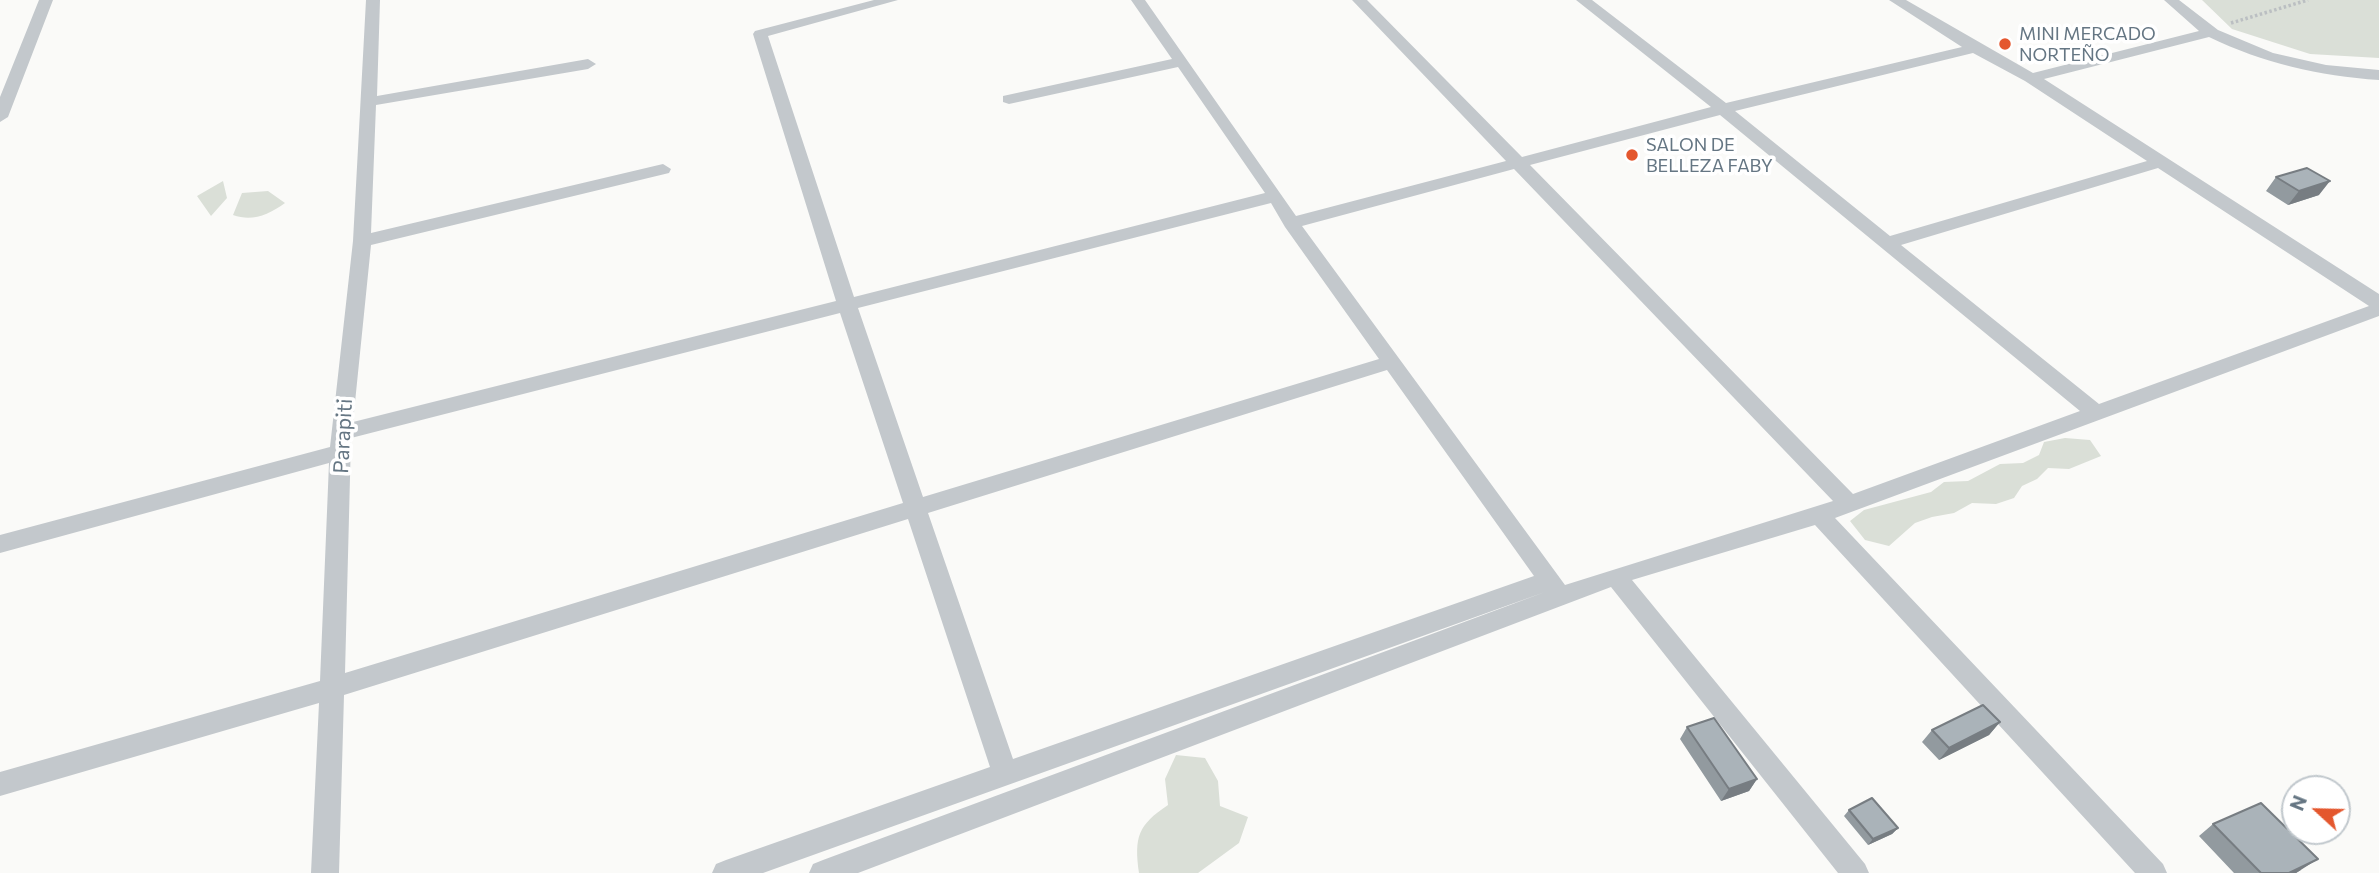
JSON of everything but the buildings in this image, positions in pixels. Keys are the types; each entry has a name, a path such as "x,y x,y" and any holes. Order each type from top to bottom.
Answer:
{"street":[{"path":"0,117 46,0"},
{"name":"Parapiti","path":"325,873 341,442 362,241 373,0"},
{"path":"891,0 760,34 847,305 1006,775"},
{"path":"1138,0 1276,196 1291,223 1555,588"},
{"path":"1359,0 1849,503"},
{"path":"1586,0 2095,413"},
{"path":"1896,0 2031,78 2379,303"},
{"path":"2171,0 2180,10 2211,32 2253,51 2302,65 2352,74 2379,75"},
{"path":"2031,78 2211,32"},
{"path":"1291,223 1514,162 1975,48"},
{"path":"1009,99 1181,61"},
{"path":"368,103 588,64"},
{"path":"1886,243 2161,162"},
{"path":"362,241 663,169"},
{"path":"0,544 341,442 847,305 1276,196"},
{"path":"726,873 1555,588 1615,576 1819,515 2379,309"},
{"path":"0,784 332,688 916,511 1391,362"},
{"path":"1819,515 2153,873"},
{"path":"1615,576 1855,873"},
{"path":"823,873 1555,588"}],"path":[{"path":"2211,32 2239,20 2308,0"}],"shaded area":[{"path":"2202,0 2379,0 2379,58 2310,54 2232,29"},
{"path":"223,181 227,198 211,216 197,196"},
{"path":"268,191 285,203 260,216 247,218 233,215 242,193"},
{"path":"2065,438 2090,440 2101,456 2069,469 2048,468 2037,479 2022,486 2014,498 1996,504 1972,503 1954,513 1915,523 1889,546 1865,540 1850,521 1864,510 1931,492 1944,482 1968,481 2000,464 2023,463 2039,455 2044,442"},
{"path":"1176,755 1205,758 1218,781 1220,806 1248,817 1239,843 1198,873 1139,873 1137,850 1140,833 1150,819 1168,805 1165,779"}],"place":[{"name":"MINI MERCADO NORTEÑO","path":"2005,44"},
{"name":"SALON DE BELLEZA FABY","path":"1632,155"}]}
